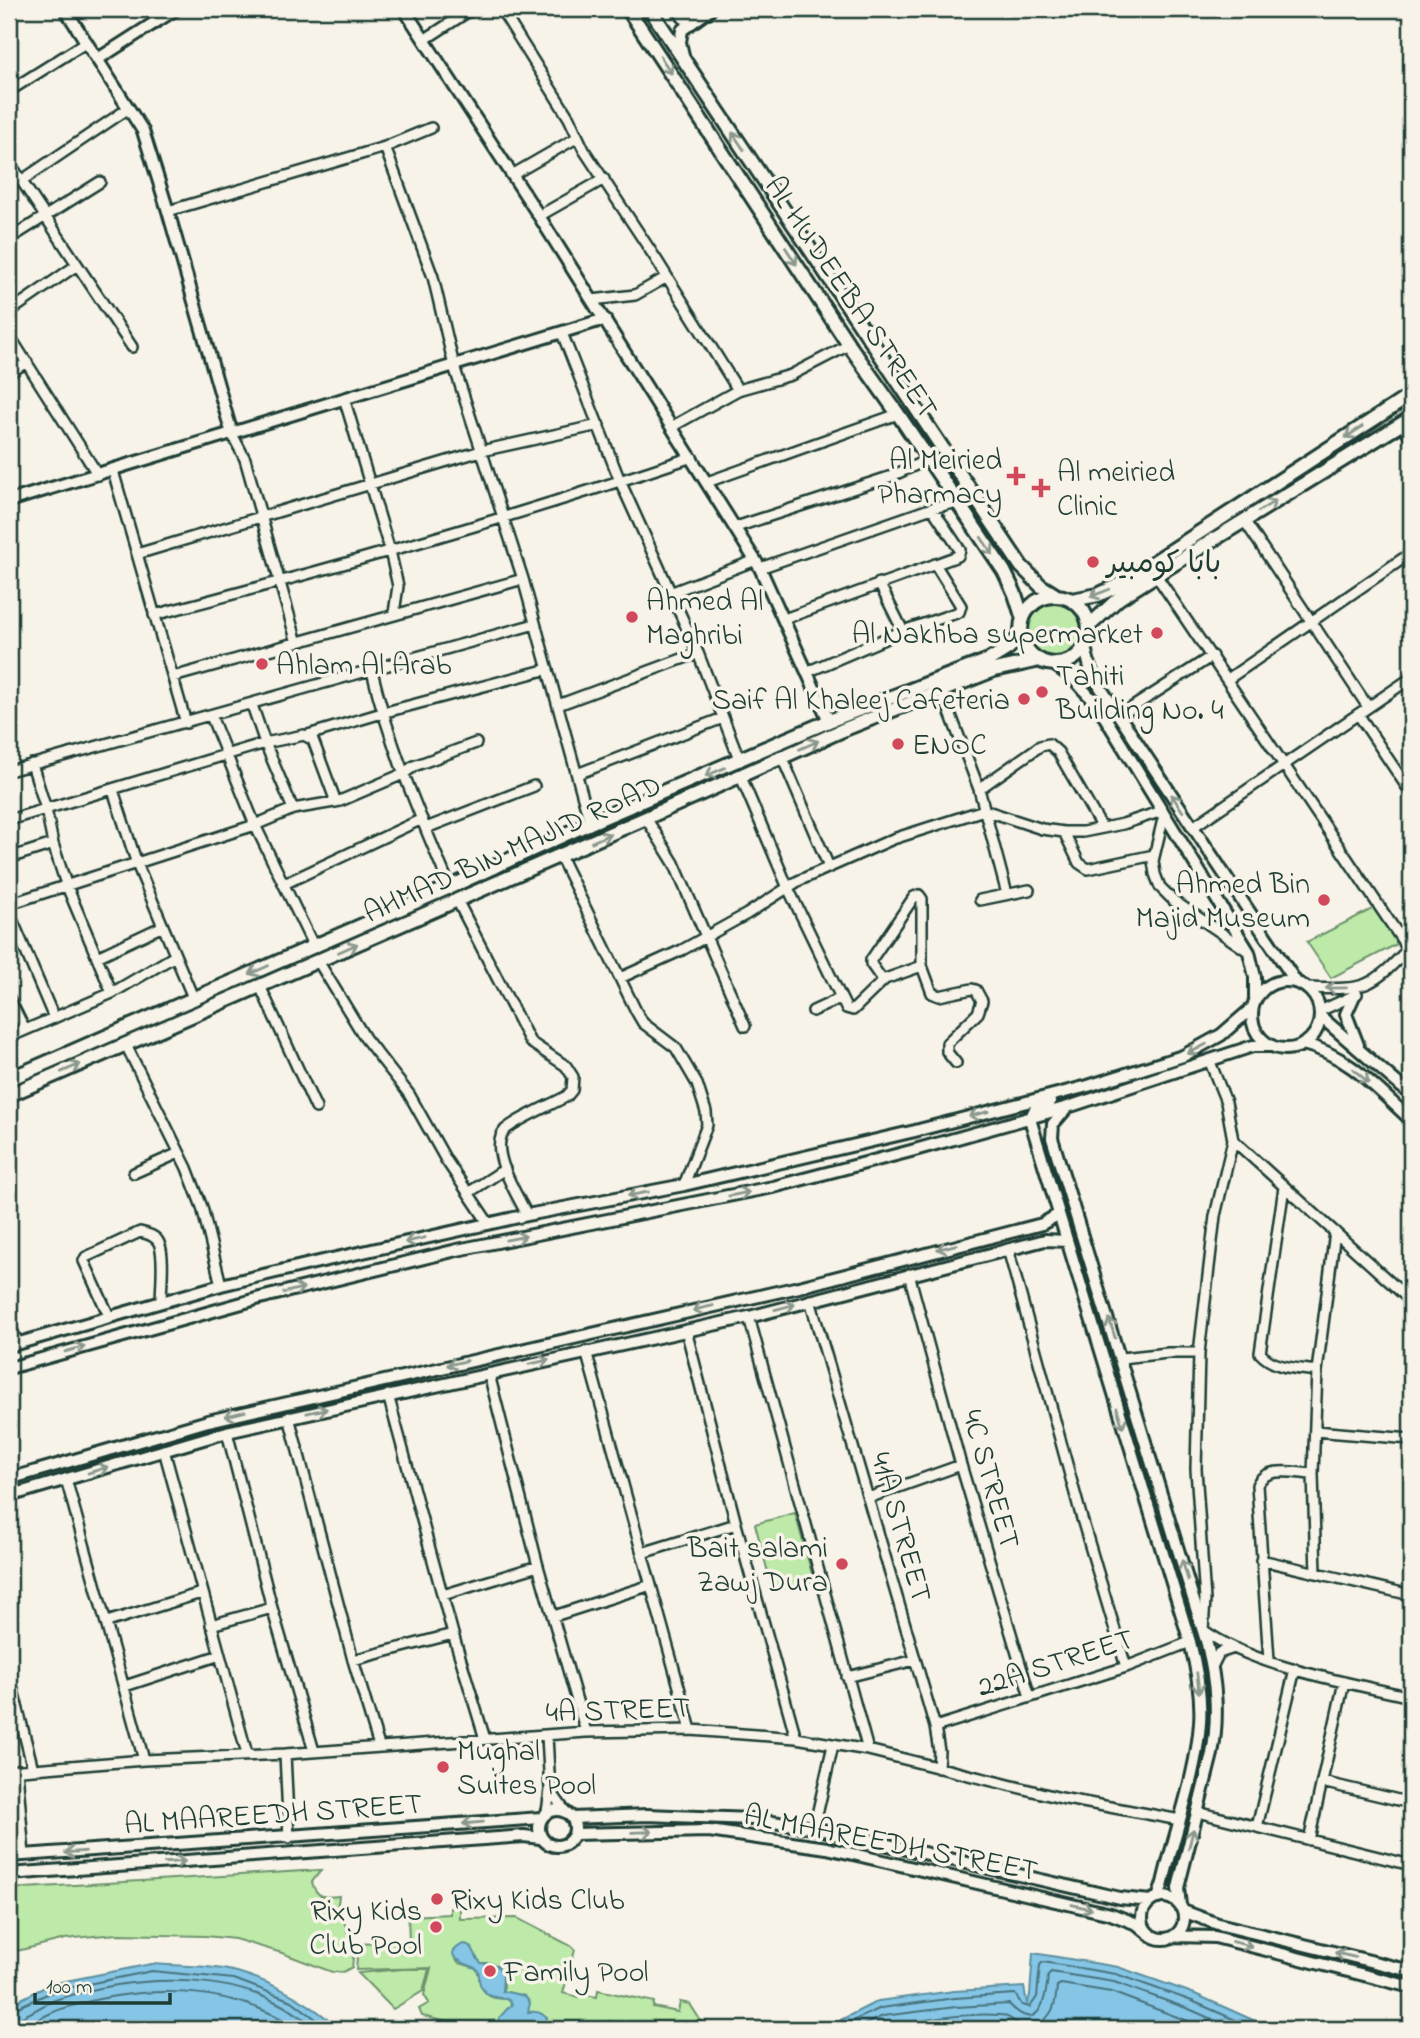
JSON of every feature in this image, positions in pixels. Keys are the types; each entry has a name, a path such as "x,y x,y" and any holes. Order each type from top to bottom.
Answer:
{"main road":[{"name":"AL HUDEEBA STREET","path":"628,9 849,345 1004,571 1023,619"},
{"name":"AL HUDEEBA STREET","path":"650,9 1021,566 1041,586 1057,596"},
{"path":"1072,600 1086,616 1089,626 1085,647 1077,656 1066,662 1047,662 1025,645 1022,635 1023,619 1033,604 1049,597 1072,600 1098,595 1117,586 1411,395"},
{"path":"1089,626 1118,599 1406,421"},
{"name":"AHMAD BIN MAJID ROAD","path":"9,1079 828,721 989,660 1007,649 1022,635"},
{"name":"AHMAD BIN MAJID ROAD","path":"9,1095 941,689 994,670 1047,662"}],"street":[{"path":"65,9 143,131 232,434 245,459 297,643"},
{"path":"98,59 176,9"},
{"path":"404,9 736,527 758,564 828,721"},
{"path":"424,40 472,9"},
{"path":"501,9 569,118 584,150 738,390"},
{"path":"682,9 681,14 687,20 707,11"},
{"path":"683,58 680,42 682,30 707,11"},
{"path":"9,92 87,42"},
{"path":"21,181 129,108"},
{"path":"168,211 385,147 431,128"},
{"path":"512,175 578,137"},
{"path":"385,147 433,277 454,366 523,579 590,823"},
{"path":"9,162 132,346"},
{"path":"539,216 604,179"},
{"path":"9,239 100,182"},
{"path":"9,312 77,265"},
{"path":"592,300 635,295 667,277"},
{"path":"9,501 605,319"},
{"path":"562,333 620,481 698,653 740,761"},
{"path":"9,335 98,475"},
{"path":"673,426 738,390 791,375 849,345"},
{"path":"9,373 27,362"},
{"path":"344,398 390,551 398,586 394,614"},
{"path":"707,482 898,414"},
{"path":"1406,421 1411,438"},
{"path":"137,554 481,451 599,425"},
{"path":"154,615 503,518 692,457"},
{"path":"736,527 892,476 929,459"},
{"path":"113,471 186,723"},
{"path":"670,593 932,508 958,502"},
{"path":"784,619 958,556 960,550 932,508"},
{"path":"1244,520 1368,707"},
{"path":"1228,679 1411,553"},
{"path":"807,672 902,631 961,610 935,564"},
{"path":"9,1368 286,1292 457,1250 773,1186 1030,1119 1253,1046 1293,1048 1303,1044 1316,1031 1320,1014 1354,996 1366,985 1383,976 1410,948 1156,575"},
{"path":"173,677 523,579"},
{"path":"880,583 902,631"},
{"path":"9,771 534,624"},
{"path":"1085,647 1094,677 1302,985 1314,995 1320,1014 1411,1095"},
{"path":"558,705 698,653"},
{"path":"1119,716 1212,656"},
{"path":"1047,662 1073,678 1090,696 1249,952 1255,977 1252,1021 1255,1031 1272,1046"},
{"path":"9,820 265,743 308,735 548,669"},
{"path":"372,671 382,713 403,774 450,887"},
{"path":"1194,827 1411,678"},
{"path":"941,689 979,789 1007,894"},
{"path":"252,705 293,808"},
{"path":"1358,714 1411,793"},
{"path":"211,716 256,825 313,945"},
{"path":"577,774 723,718"},
{"path":"308,735 313,740 336,802"},
{"path":"9,904 256,825 293,808 336,802 403,774 414,766 477,744"},
{"path":"979,789 1040,746 1049,744 1058,752 1102,828"},
{"path":"782,757 829,867"},
{"path":"32,764 66,884 112,992"},
{"path":"741,777 788,888 846,1008 853,1010 890,977 922,966"},
{"path":"426,828 534,786"},
{"path":"113,790 137,864 194,1000"},
{"path":"620,978 705,937 798,881 893,839 984,810 1042,830 1064,832 1102,828 1163,813"},
{"path":"1163,813 1154,855 1155,874 1164,892 1249,952"},
{"path":"646,818 674,863 745,1026"},
{"path":"284,884 422,819"},
{"path":"1064,832 1079,863 1088,869 1154,855"},
{"path":"9,858 53,844"},
{"path":"560,856 643,1023 676,1048 697,1084 706,1112 707,1125 684,1185"},
{"path":"980,900 1029,890"},
{"path":"883,981 870,962 914,897 919,895 922,899 922,966 933,995 972,989 980,995 982,1001 978,1013 947,1043 947,1052 956,1063"},
{"path":"457,900 530,1042 566,1066 573,1077 572,1090 567,1096 503,1132 498,1147 527,1216"},
{"path":"9,912 54,1018"},
{"path":"97,957 163,926"},
{"path":"9,1037 112,992 176,956"},
{"path":"318,961 365,1038 409,1094 446,1160 489,1224"},
{"path":"9,1324 13,1344 221,1285 489,1224 684,1185 915,1130 1088,1086 1183,1056 1221,1035 1253,1004 1263,989 1273,982 1284,980 1302,985 1342,989 1366,985"},
{"path":"260,986 316,1108"},
{"path":"1354,996 1346,1014 1361,1051"},
{"path":"9,998 25,1030"},
{"path":"813,1011 841,998"},
{"path":"1303,1044 1317,1047 1353,1068 1411,1120"},
{"path":"126,1045 179,1153 202,1207 221,1285"},
{"path":"1203,1630 1205,1600 1196,1469 1199,1353 1215,1216 1233,1140 1226,1102 1210,1062"},
{"path":"1088,1086 1040,1106 1035,1109 1030,1119 1190,1642 1200,1691 1200,1723 1180,1820 1155,1899 1144,1908 1142,1922 1149,1934 1162,1939 1175,1936 1215,1937 1411,1987"},
{"path":"1068,1107 1057,1118 1052,1131 1203,1630 1216,1689 1216,1732 1178,1888 1183,1925 1175,1936"},
{"path":"1233,1140 1411,1301"},
{"path":"134,1173 179,1153"},
{"path":"1045,1167 1048,1162 1055,1166 1074,1209"},
{"path":"468,1194 505,1169"},
{"path":"1284,1187 1260,1353 1267,1362 1279,1366 1317,1371"},
{"path":"9,1479 208,1420 799,1287 1015,1231 1047,1222 1059,1214"},
{"path":"973,1258 975,1251 1014,1240 1015,1231"},
{"path":"109,1316 84,1261 86,1257 140,1232 159,1241 161,1302"},
{"path":"1316,1573 1313,1474 1317,1371 1335,1232"},
{"path":"9,1496 227,1432 289,1417 749,1317 1051,1239 1067,1241"},
{"path":"1008,1249 1082,1519 1126,1667"},
{"name":"4C STREET","path":"909,1274 961,1465 1030,1697"},
{"path":"1077,1279 1083,1284 1108,1364 1116,1368 1122,1363 1168,1353 1199,1353"},
{"name":"41A STREET","path":"810,1300 934,1727 939,1751 938,1768"},
{"path":"749,1317 868,1750"},
{"path":"686,1330 736,1524 796,1738"},
{"path":"586,1351 691,1730"},
{"path":"489,1374 538,1566 586,1732"},
{"path":"388,1395 453,1634 485,1739"},
{"path":"289,1417 353,1660 379,1745"},
{"path":"1315,1431 1411,1439"},
{"path":"227,1432 272,1608 314,1751"},
{"path":"164,1450 247,1754"},
{"path":"868,1498 961,1465"},
{"path":"1269,1660 1257,1485 1259,1480 1270,1472 1313,1474"},
{"path":"66,1479 144,1760"},
{"path":"642,1553 736,1524"},
{"path":"1261,1560 1411,1595"},
{"path":"443,1595 538,1566"},
{"path":"554,1616 651,1585"},
{"path":"107,1622 201,1592"},
{"path":"211,1625 272,1608"},
{"path":"1203,1630 1234,1648 1295,1669 1411,1698"},
{"path":"353,1660 453,1634"},
{"name":"22A STREET","path":"934,1727 1126,1667 1190,1642"},
{"path":"1212,1667 1219,1653 1234,1648"},
{"path":"125,1686 220,1655"},
{"path":"847,1677 915,1660"},
{"path":"1257,1827 1295,1669"},
{"path":"9,1674 33,1769"},
{"path":"1309,1840 1344,1682"},
{"name":"4A STREET","path":"13,1771 586,1732 691,1730 796,1738 868,1750 1061,1798 1180,1820"},
{"path":"547,1736 550,1790 538,1830 540,1838 548,1844 560,1846 570,1841 575,1824 550,1790"},
{"path":"814,1828 833,1745"},
{"path":"285,1754 289,1838"},
{"path":"13,1771 24,1855"},
{"path":"1322,1783 1411,1803"},
{"path":"544,1815 555,1810 568,1815"},
{"path":"1197,1812 1411,1865"},
{"name":"AL MAAREEDH STREET","path":"9,1856 289,1838 544,1815"},
{"name":"AL MAAREEDH STREET","path":"568,1815 752,1819 814,1828 1120,1898 1155,1899"},
{"name":"AL MAAREEDH STREET","path":"574,1834 709,1831 827,1848 1111,1914 1137,1924 1149,1934"},
{"name":"AL MAAREEDH STREET","path":"9,1874 520,1836 540,1838"},
{"path":"1155,1899 1168,1898 1181,1908 1218,1924 1411,1971"}],"green space":[{"path":"1055,604 1065,606 1073,612 1079,620 1079,640 1073,648 1065,654 1055,656 1045,654 1037,648 1031,640 1029,630 1031,620 1037,612 1045,606"},
{"path":"1376,907 1399,943 1331,978 1307,942"},
{"path":"795,1513 814,1581 773,1591 755,1524"},
{"path":"321,1870 312,1882 314,1887 322,1896 339,1896 337,1910 341,1913 354,1950 352,1967 343,1972 332,1972 235,1939 205,1936 94,1936 65,1939 9,1953 9,1889"},
{"path":"460,1907 460,1919 517,1918 571,1946 575,1950 563,1993 578,1997 579,1994 597,1997 598,1990 654,2002 653,2007 678,2012 680,2002 690,2004 706,2029 625,2029 625,2024 609,2021 607,2029 552,2029 545,2028 542,2014 533,2012 521,2029 520,1995 502,1991 503,1975 491,1963 481,1963 475,1955 455,1958 459,1963 476,1968 487,1994 508,1999 512,2004 499,2018 500,2029 446,2029 447,2022 422,2016 419,2009 429,2003 424,1995 431,1968 356,1970 358,1944 409,1942 408,1916 450,1914 450,1908"},
{"path":"429,1969 423,1991 393,2009 358,1973"}],"water":[{"path":"464,1944 471,1946 481,1963 497,1965 503,1975 502,1991 525,1996 530,2003 528,2012 542,2014 547,2018 546,2028 552,2029 500,2029 499,2018 512,2004 508,1999 486,1993 477,1969 454,1957 456,1949"},
{"path":"1033,1953 1118,1967 1195,1994 1273,2029 823,2029 878,2001 954,1991 1024,1987 1027,2003"},
{"path":"151,1964 237,1972 292,1995 340,2029 9,2029 9,2005 51,1984"}],"place":[{"name":"Al Meiried Pharmacy","path":"1016,476"},
{"name":"Al meiried Clinic","path":"1041,488"},
{"name":"بابا كومبير","path":"1093,562"},
{"name":"Ahmed Al Maghribi","path":"632,617"},
{"name":"Al Nakhba supermarket","path":"1157,633"},
{"name":"Ahlam Al Arab","path":"262,664"},
{"name":"Tahiti Building No. 4","path":"1042,692"},
{"name":"Saif Al Khaleej Cafeteria","path":"1024,699"},
{"name":"ENOC","path":"898,744"},
{"name":"Ahmed Bin Majid Museum","path":"1324,900"},
{"name":"Bait salami Zawj Dura","path":"842,1564"},
{"name":"Mughal Suites Pool","path":"443,1767"},
{"name":"Rixy Kids Club","path":"437,1899"},
{"name":"Rixy Kids Club Pool","path":"436,1927"},
{"name":"Family Pool","path":"490,1971"}]}
